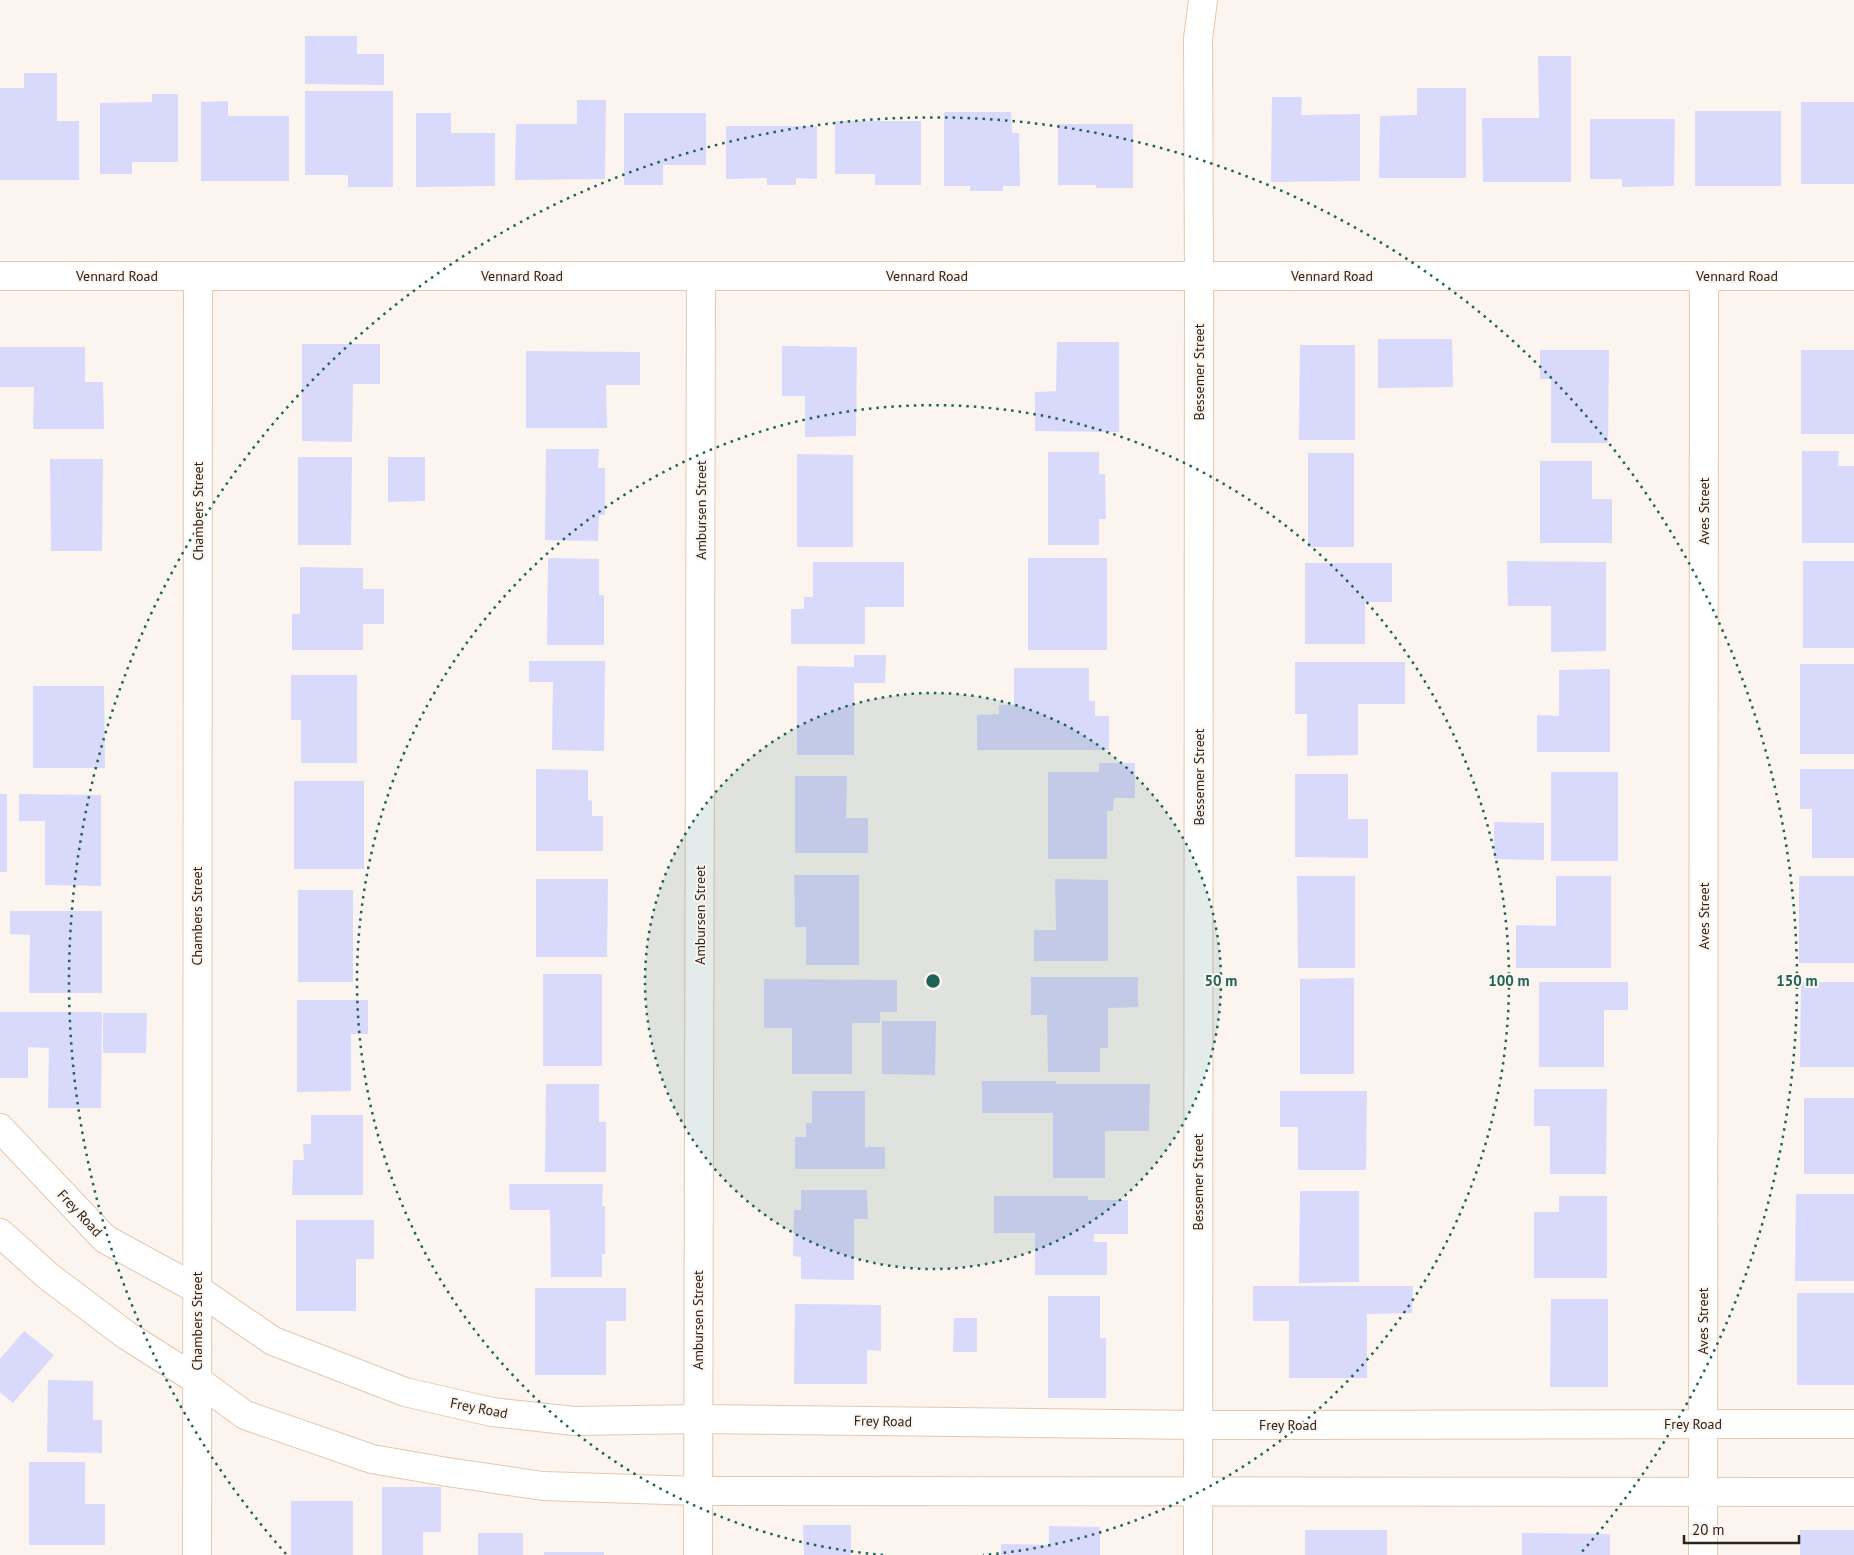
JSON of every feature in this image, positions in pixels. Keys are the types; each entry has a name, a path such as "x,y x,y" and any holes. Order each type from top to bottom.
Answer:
{"street":[{"name":"Bessemer Street","path":"1198,1555 1198,39 1204,2"},
{"name":"Vennard Road","path":"0,276 1854,276"},
{"name":"Chambers Street","path":"197,1555 198,276"},
{"name":"Ambursen Street","path":"698,1555 701,276"},
{"name":"Aves Street","path":"1703,1555 1704,276"},
{"name":"Frey Road","path":"0,1128 105,1239 197,1289 273,1341 405,1392 492,1412 574,1421 698,1419 1198,1425 1854,1424"},
{"path":"0,1233 48,1276 126,1334 197,1380 246,1415 372,1459 543,1486 698,1491 1854,1492"}],"building":[{"path":"305,36 357,36 357,54 384,54 384,85 305,84"},
{"path":"1538,56 1571,56 1571,182 1483,182 1482,118 1539,118"},
{"path":"24,73 57,73 57,121 79,121 79,180 0,180 0,88 24,88"},
{"path":"1417,88 1466,88 1466,178 1379,178 1380,116 1417,115"},
{"path":"305,91 393,91 393,187 348,187 348,175 305,175"},
{"path":"152,94 178,94 178,162 132,162 132,174 100,174 100,103 152,102"},
{"path":"1272,97 1302,97 1301,115 1360,114 1360,181 1271,182"},
{"path":"577,100 606,100 605,179 515,180 516,124 577,124"},
{"path":"228,101 228,116 289,116 289,181 201,181 201,102"},
{"path":"1801,102 1854,102 1854,184 1801,184"},
{"path":"1695,111 1781,111 1781,186 1695,186"},
{"path":"944,112 1011,112 1012,133 1019,133 1020,186 1003,186 1003,191 970,191 970,186 944,186"},
{"path":"416,113 451,113 451,133 495,133 495,186 416,187"},
{"path":"624,113 706,113 706,165 663,165 663,185 624,185"},
{"path":"1590,119 1675,119 1674,186 1622,187 1622,179 1590,179"},
{"path":"835,121 921,121 921,185 875,185 875,174 835,174"},
{"path":"1058,124 1133,124 1133,188 1096,188 1096,185 1058,185"},
{"path":"726,126 817,126 817,179 796,178 796,185 767,185 767,178 726,179"},
{"path":"1378,339 1452,339 1453,387 1378,388"},
{"path":"1057,342 1119,342 1119,432 1035,431 1035,392 1056,391"},
{"path":"302,344 380,344 380,384 353,384 352,442 302,441"},
{"path":"1300,345 1355,345 1355,440 1299,440"},
{"path":"782,346 857,347 856,436 805,437 805,396 782,396"},
{"path":"0,347 85,347 85,382 103,382 104,429 33,429 34,387 0,387"},
{"path":"1540,350 1609,350 1608,443 1551,443 1551,379 1540,379"},
{"path":"1801,350 1854,350 1854,434 1801,434"},
{"path":"526,351 640,352 640,385 606,385 607,428 526,428"},
{"path":"546,449 599,449 598,468 605,468 605,515 599,515 598,541 545,540"},
{"path":"1802,451 1839,451 1838,466 1854,466 1854,543 1802,543"},
{"path":"1048,452 1099,452 1099,474 1105,474 1106,519 1099,519 1099,545 1048,545"},
{"path":"1308,453 1354,453 1354,547 1308,547"},
{"path":"797,454 853,455 853,547 797,547"},
{"path":"298,457 352,457 351,545 298,545"},
{"path":"388,457 425,457 425,501 388,502"},
{"path":"50,459 103,459 102,551 51,551"},
{"path":"1540,461 1592,461 1592,499 1612,499 1612,543 1540,543"},
{"path":"548,558 599,559 599,595 604,595 604,645 547,645"},
{"path":"1028,558 1107,558 1107,650 1028,650"},
{"path":"1507,561 1606,562 1606,651 1551,652 1551,606 1508,606"},
{"path":"1803,561 1854,561 1854,648 1803,648"},
{"path":"813,562 904,562 904,607 865,607 865,644 791,644 791,609 804,609 804,597 813,597"},
{"path":"1305,563 1392,563 1392,602 1365,602 1365,644 1305,644"},
{"path":"300,567 363,568 363,589 384,589 384,624 363,624 363,650 292,650 292,614 300,614"},
{"path":"854,655 886,655 885,683 854,683 854,755 797,755 797,666 854,667"},
{"path":"529,661 605,661 604,751 552,750 553,682 529,682"},
{"path":"1295,662 1405,662 1405,704 1358,704 1358,755 1307,756 1307,714 1295,714"},
{"path":"1800,664 1854,664 1854,754 1800,754"},
{"path":"1014,668 1089,668 1089,701 1095,701 1095,716 1109,716 1109,750 977,750 977,715 999,714 999,705 1014,705"},
{"path":"1610,669 1610,752 1537,752 1537,715 1559,716 1559,670"},
{"path":"291,675 357,675 357,763 301,763 301,720 291,720"},
{"path":"33,686 104,686 105,768 33,768"},
{"path":"1099,763 1135,763 1135,798 1114,798 1113,811 1107,811 1107,859 1048,859 1048,772 1099,772"},
{"path":"536,769 588,770 588,800 592,801 592,816 603,816 603,851 536,851"},
{"path":"1800,769 1854,769 1854,858 1812,858 1812,809 1800,809"},
{"path":"1551,772 1618,772 1618,861 1551,861"},
{"path":"1295,774 1348,774 1348,819 1368,819 1368,858 1295,857"},
{"path":"795,776 847,776 846,818 868,818 868,853 795,853"},
{"path":"294,781 364,781 364,869 294,869"},
{"path":"0,794 7,794 7,872 0,872"},
{"path":"19,794 101,795 101,886 45,885 45,821 19,821"},
{"path":"1494,822 1544,823 1544,860 1494,859"},
{"path":"794,875 859,875 859,965 806,965 806,927 795,927"},
{"path":"1297,876 1355,876 1355,968 1298,968"},
{"path":"1556,876 1611,876 1611,968 1516,968 1516,925 1556,926"},
{"path":"1799,876 1854,876 1854,963 1799,963"},
{"path":"536,879 608,879 607,957 536,957"},
{"path":"1055,879 1108,880 1108,961 1034,961 1034,930 1056,930"},
{"path":"298,890 353,890 353,982 298,982"},
{"path":"10,911 102,911 102,993 29,993 30,935 10,934"},
{"path":"543,974 602,974 602,1066 543,1066"},
{"path":"1031,977 1138,977 1138,1007 1108,1008 1108,1048 1100,1048 1100,1072 1048,1072 1047,1015 1031,1015"},
{"path":"1354,978 1354,1074 1300,1074 1300,979"},
{"path":"764,979 897,980 897,1012 880,1012 880,1023 852,1023 852,1074 792,1074 792,1028 764,1028"},
{"path":"1539,982 1628,982 1628,1010 1604,1010 1604,1067 1539,1067"},
{"path":"1801,982 1854,982 1854,1067 1800,1067"},
{"path":"297,1000 368,1000 368,1034 351,1034 351,1091 297,1092"},
{"path":"0,1012 102,1012 101,1108 48,1108 49,1048 28,1047 28,1078 0,1078"},
{"path":"103,1013 147,1013 146,1053 103,1053"},
{"path":"882,1021 936,1021 935,1075 882,1074"},
{"path":"982,1081 1056,1081 1056,1084 1150,1084 1149,1131 1105,1131 1105,1178 1053,1178 1053,1113 982,1113"},
{"path":"546,1084 599,1084 599,1122 606,1122 606,1172 545,1172"},
{"path":"1534,1089 1607,1089 1606,1174 1550,1174 1550,1126 1534,1126"},
{"path":"812,1091 865,1091 865,1147 885,1147 885,1169 795,1169 795,1137 806,1137 806,1123 812,1123"},
{"path":"1280,1091 1367,1091 1366,1170 1298,1170 1298,1127 1280,1127"},
{"path":"1804,1098 1854,1098 1854,1174 1804,1174"},
{"path":"311,1115 363,1115 363,1195 292,1195 293,1160 304,1160 303,1144 311,1144"},
{"path":"509,1184 603,1184 602,1206 605,1206 605,1254 602,1254 602,1277 551,1277 550,1210 510,1210"},
{"path":"801,1190 867,1190 868,1219 854,1219 854,1280 801,1279 801,1257 793,1256 794,1210 801,1210"},
{"path":"1300,1191 1359,1191 1359,1282 1299,1283"},
{"path":"1796,1194 1854,1194 1854,1281 1795,1281"},
{"path":"994,1196 1088,1196 1088,1200 1128,1200 1128,1234 1094,1234 1094,1242 1107,1242 1107,1275 1035,1275 1035,1233 994,1233"},
{"path":"1559,1196 1607,1196 1607,1278 1534,1278 1534,1212 1559,1212"},
{"path":"296,1220 374,1220 374,1259 356,1259 356,1311 296,1311"},
{"path":"1253,1286 1413,1286 1412,1313 1367,1314 1367,1378 1289,1378 1289,1321 1253,1321"},
{"path":"535,1288 626,1288 626,1321 606,1321 606,1375 535,1375"},
{"path":"1797,1293 1854,1293 1854,1385 1797,1385"},
{"path":"1048,1296 1100,1296 1100,1338 1106,1338 1106,1398 1048,1398"},
{"path":"1551,1299 1608,1299 1608,1387 1550,1387"},
{"path":"795,1304 881,1305 881,1351 867,1350 867,1384 794,1384"},
{"path":"954,1318 977,1318 977,1352 953,1352"},
{"path":"24,1331 54,1355 13,1403 0,1392 0,1359"},
{"path":"48,1380 93,1381 93,1420 102,1420 102,1453 47,1452"},
{"path":"29,1462 85,1462 85,1504 105,1504 105,1545 29,1545"},
{"path":"382,1487 441,1487 441,1532 423,1532 423,1555 382,1555"},
{"path":"291,1501 353,1501 353,1555 291,1555"},
{"path":"803,1525 851,1525 851,1555 804,1555"},
{"path":"1049,1526 1100,1527 1100,1555 1001,1555 1001,1544 1049,1545"},
{"path":"1305,1530 1387,1530 1387,1555 1305,1555"},
{"path":"1800,1530 1854,1530 1854,1555 1800,1555"},
{"path":"478,1533 523,1533 523,1555 478,1555"},
{"path":"1522,1533 1610,1534 1610,1555 1522,1555"},
{"path":"544,1552 604,1552 604,1555 544,1555"}]}
